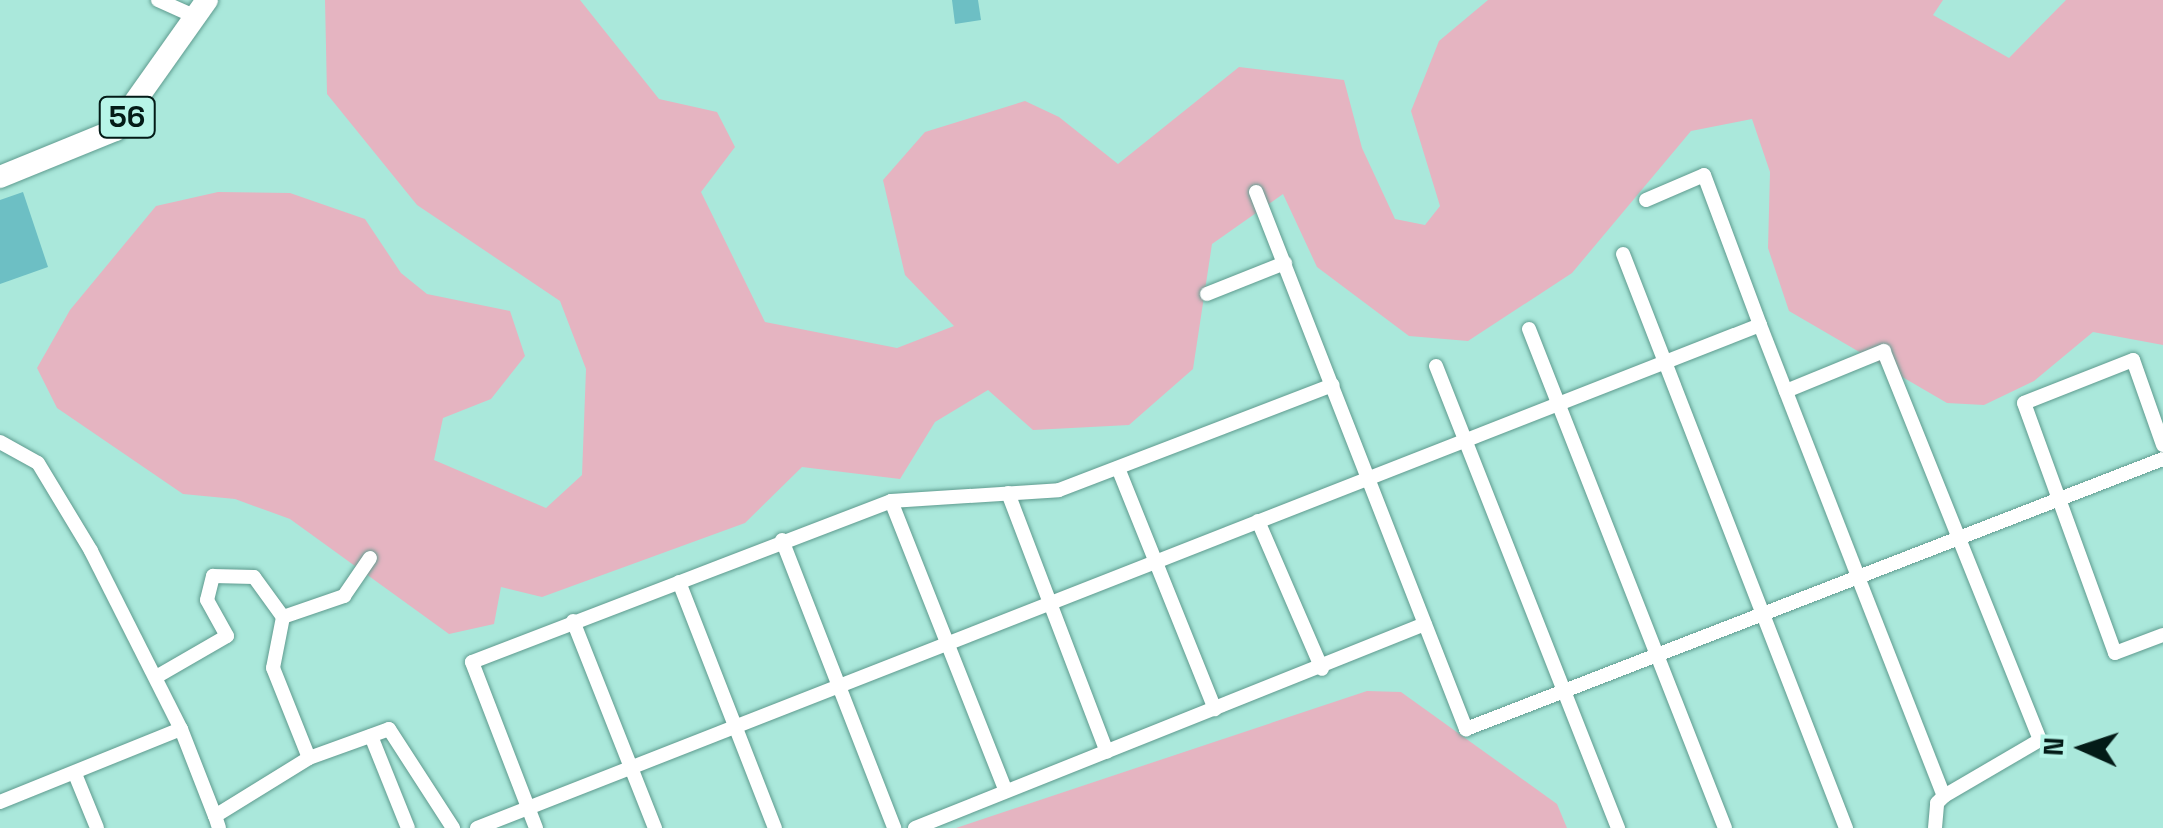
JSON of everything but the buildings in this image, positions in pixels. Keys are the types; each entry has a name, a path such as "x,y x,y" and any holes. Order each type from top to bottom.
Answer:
{"main road":[{"name":"56","path":"0,176 114,130 201,8"}],"street":[{"path":"158,0 201,8"},
{"path":"1646,200 1704,175 1944,796"},
{"path":"1256,192 1466,729 2163,459"},
{"path":"1623,254 1846,828"},
{"path":"1207,294 1284,263"},
{"path":"477,828 1760,324"},
{"path":"1530,329 1725,828"},
{"path":"1786,391 1884,352 2040,740 1944,796 1937,803 1935,828"},
{"path":"2163,445 2133,360 2024,404 2116,653 2163,635"},
{"path":"1436,366 1618,828"},
{"path":"536,828 472,662 891,501 1059,490 1332,385"},
{"path":"0,442 38,463 156,677 217,822 309,758 389,729 453,828"},
{"path":"1118,468 1215,710"},
{"path":"1008,493 1107,752"},
{"path":"891,501 1006,791"},
{"path":"1258,521 1322,669"},
{"path":"782,540 894,828"},
{"path":"283,618 344,596 370,558"},
{"path":"156,677 227,636 206,600 213,576 254,577 283,618 273,668 309,758"},
{"path":"679,582 775,828"},
{"path":"573,621 654,828"},
{"path":"914,828 1322,669 1425,624"},
{"path":"0,802 181,730"},
{"path":"371,736 408,828"},
{"path":"75,774 97,828"}],"shaded area":[{"path":"325,0 580,0 659,99 717,112 735,147 701,192 765,322 897,348 954,326 905,275 883,180 925,132 1025,101 1059,117 1118,164 1239,67 1344,80 1362,148 1395,219 1425,225 1440,206 1411,111 1439,41 1488,0 1943,0 1933,15 2009,58 2066,0 2163,0 2163,345 2093,332 2034,381 1984,405 1947,403 1789,311 1768,248 1770,172 1752,119 1691,131 1572,273 1468,341 1409,336 1317,267 1283,194 1212,244 1193,369 1129,425 1033,430 988,390 935,422 900,479 802,467 745,523 542,597 501,587 494,624 449,634 290,519 235,499 183,494 57,408 37,368 70,310 156,206 218,192 290,193 365,219 401,273 427,294 510,311 525,356 491,399 443,418 434,460 546,508 582,475 586,369 560,301 417,205 327,94"},
{"path":"1367,691 1401,692 1557,804 1567,828 956,828"}]}
